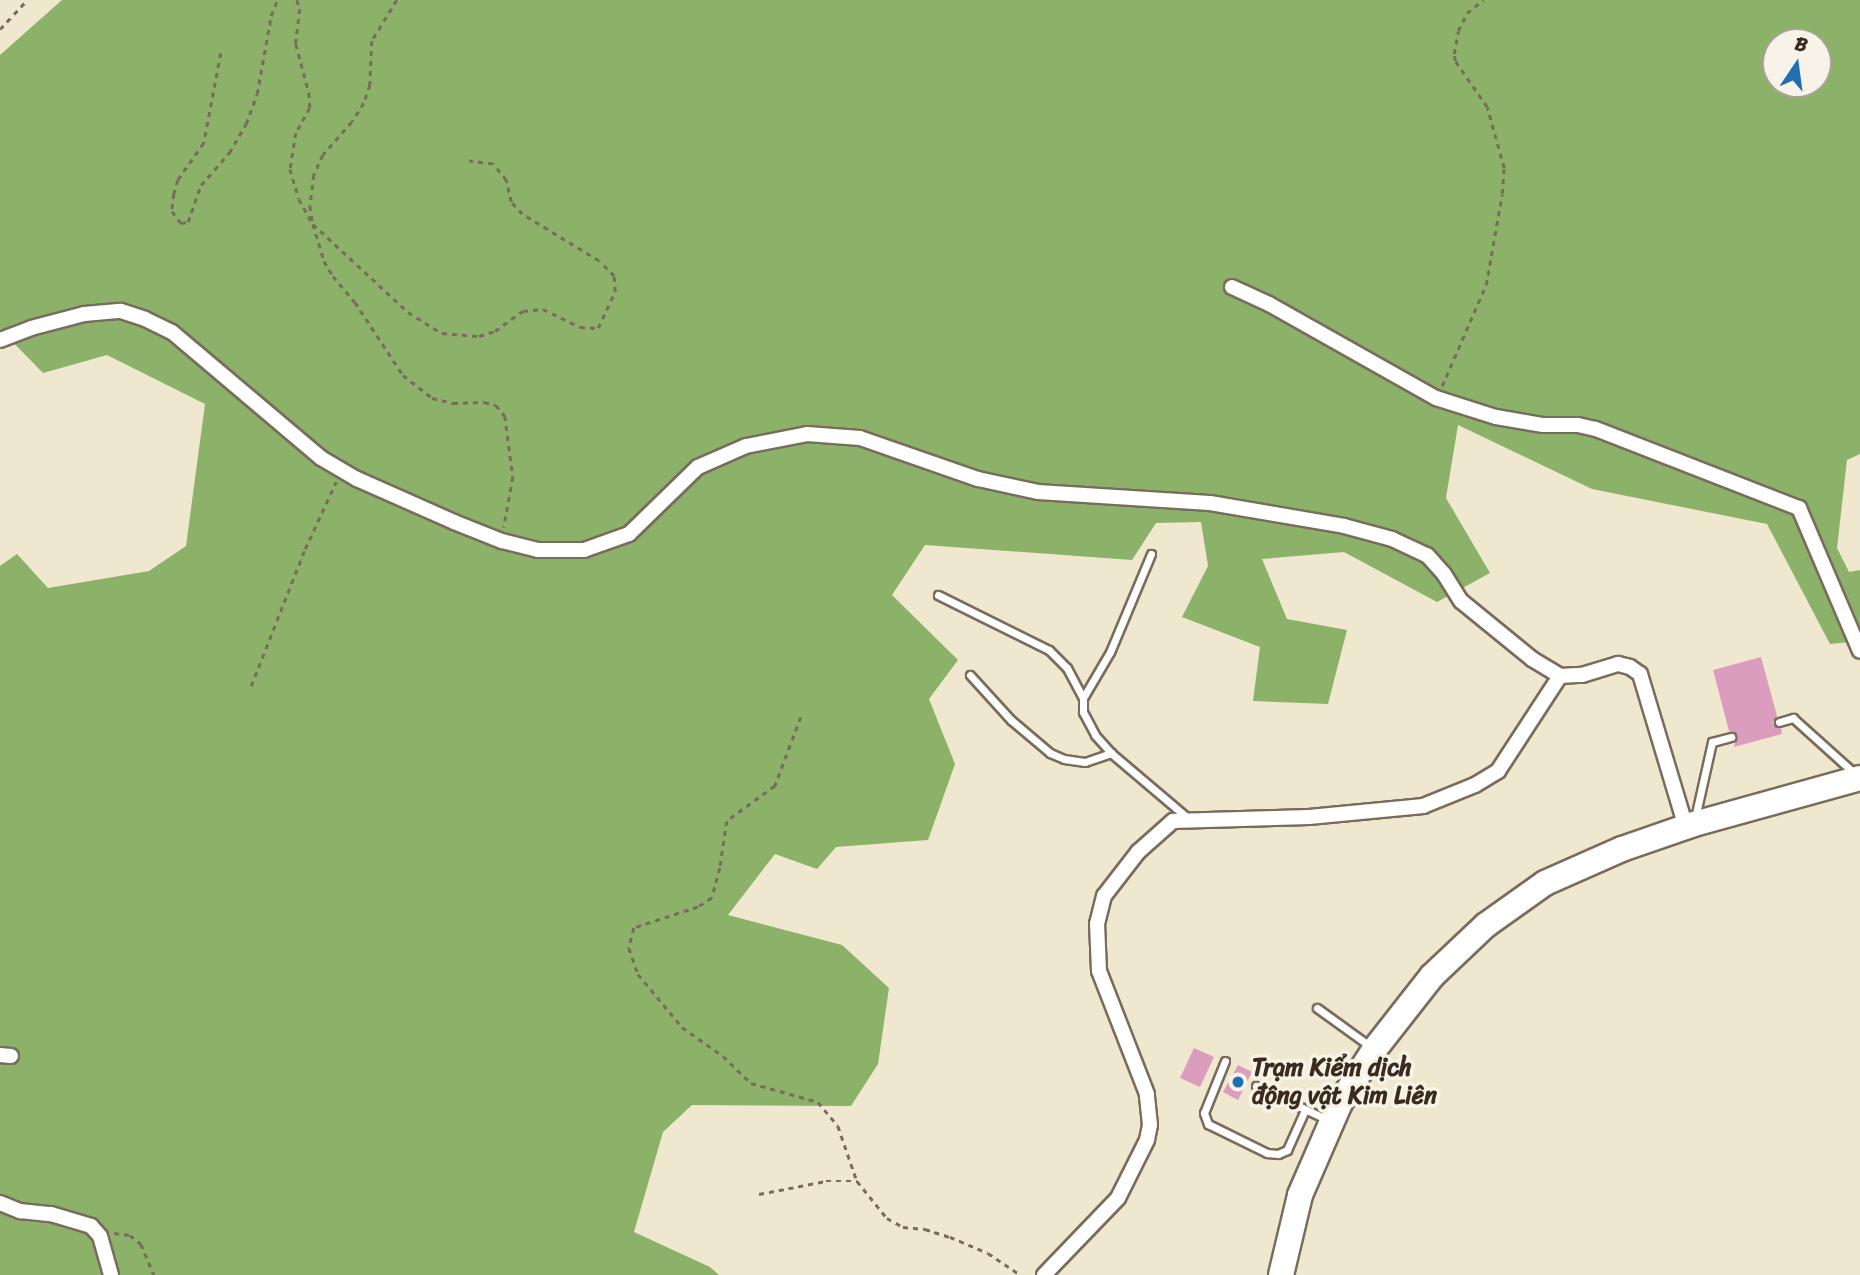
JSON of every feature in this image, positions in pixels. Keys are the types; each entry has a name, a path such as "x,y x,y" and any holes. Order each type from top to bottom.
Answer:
{"highway":[{"path":"1281,1275 1300,1195 1340,1103 1374,1050 1432,976 1486,925 1545,883 1622,849 1690,825 1860,778"}],"street":[{"path":"1233,287 1269,304 1436,398 1496,417 1543,425 1578,425 1596,429 1783,499 1799,508 1860,651"},
{"path":"0,340 31,328 83,314 121,312 145,319 172,332 321,458 342,470 502,541 538,550 584,550 629,534 698,467 746,446 807,434 860,438 978,479 1038,492 1210,503 1344,526 1392,539 1427,555 1444,574 1461,601 1532,659 1560,676 1582,675 1618,664 1630,667 1640,674 1690,825"},
{"path":"1044,1275 1118,1198 1147,1140 1150,1125 1142,1080 1099,971 1097,924 1104,896 1138,852 1173,821 1309,817 1423,806 1475,785 1498,771 1560,676"},
{"path":"0,1202 20,1211 51,1214 91,1226 98,1231 111,1275"}],"lane":[{"path":"1083,698 1110,652 1151,554"},
{"path":"938,595 1049,650 1067,668 1083,698 1084,718 1111,753 1191,820"},
{"path":"970,675 1011,720 1050,753 1063,759 1084,762 1111,753"},
{"path":"1779,722 1793,718 1860,778"},
{"path":"1690,825 1712,742 1731,737"},
{"path":"1317,1008 1374,1050"},
{"path":"1225,1060 1205,1113 1208,1124 1267,1153 1278,1154 1287,1150 1305,1110"},
{"path":"1256,1086 1331,1122"}],"path":[{"path":"0,29 27,0"},
{"path":"221,53 204,143 178,180 174,194 172,211 181,223 188,222 201,185 229,153 246,124 257,94 271,16 278,0"},
{"path":"297,0 300,9 296,44 309,93 310,108 296,133 290,169 299,199 313,224 408,312 442,333 479,336 495,331 523,311 543,309 580,327 598,328 615,292 614,276 599,261 522,214 511,202 506,180 493,164 469,161"},
{"path":"397,0 372,41 370,85 364,103 352,122 323,155 314,176 310,206 313,224 324,261 355,302 403,375 432,398 453,403 484,402 496,405 505,416 513,477 502,541"},
{"path":"1436,398 1486,285 1502,194 1504,168 1487,107 1455,61 1458,31 1467,13 1483,0"},
{"path":"251,686 305,550 342,470"},
{"path":"801,717 775,786 727,821 720,868 712,898 698,907 634,928 629,948 638,974 682,1027 723,1056 751,1083 818,1102 838,1126 857,1181 887,1218 903,1227 925,1229 988,1253 1021,1275"},
{"path":"759,1194 826,1181 857,1181"},
{"path":"104,1246 109,1235 116,1232 130,1235 141,1244 154,1275"}],"green space":[{"path":"62,0 1860,0 1860,454 1847,460 1837,548 1849,572 1860,570 1860,641 1830,644 1767,524 1592,489 1458,425 1446,498 1490,573 1437,602 1344,552 1262,559 1287,619 1347,630 1328,704 1253,701 1260,647 1182,617 1208,566 1201,522 1156,523 1132,560 925,545 892,595 958,660 929,699 955,764 928,840 836,847 817,869 775,854 728,915 842,945 889,988 878,1064 851,1106 692,1105 663,1132 634,1232 710,1267 719,1275 0,1275 0,566 17,554 48,588 149,571 186,546 205,404 107,355 43,373 0,329 0,55"}],"building":[{"path":"1761,657 1777,716 1773,723 1781,728 1782,734 1734,747 1737,735 1729,731 1713,670"},
{"path":"1194,1048 1214,1057 1200,1087 1180,1078"},
{"name":"Trạm Kiểm dịch động vật Kim Liên","path":"1238,1065 1252,1072 1238,1100 1223,1092"}],"place":[{"name":"Trạm Kiểm dịch động vật Kim Liên","path":"1238,1082"}]}
